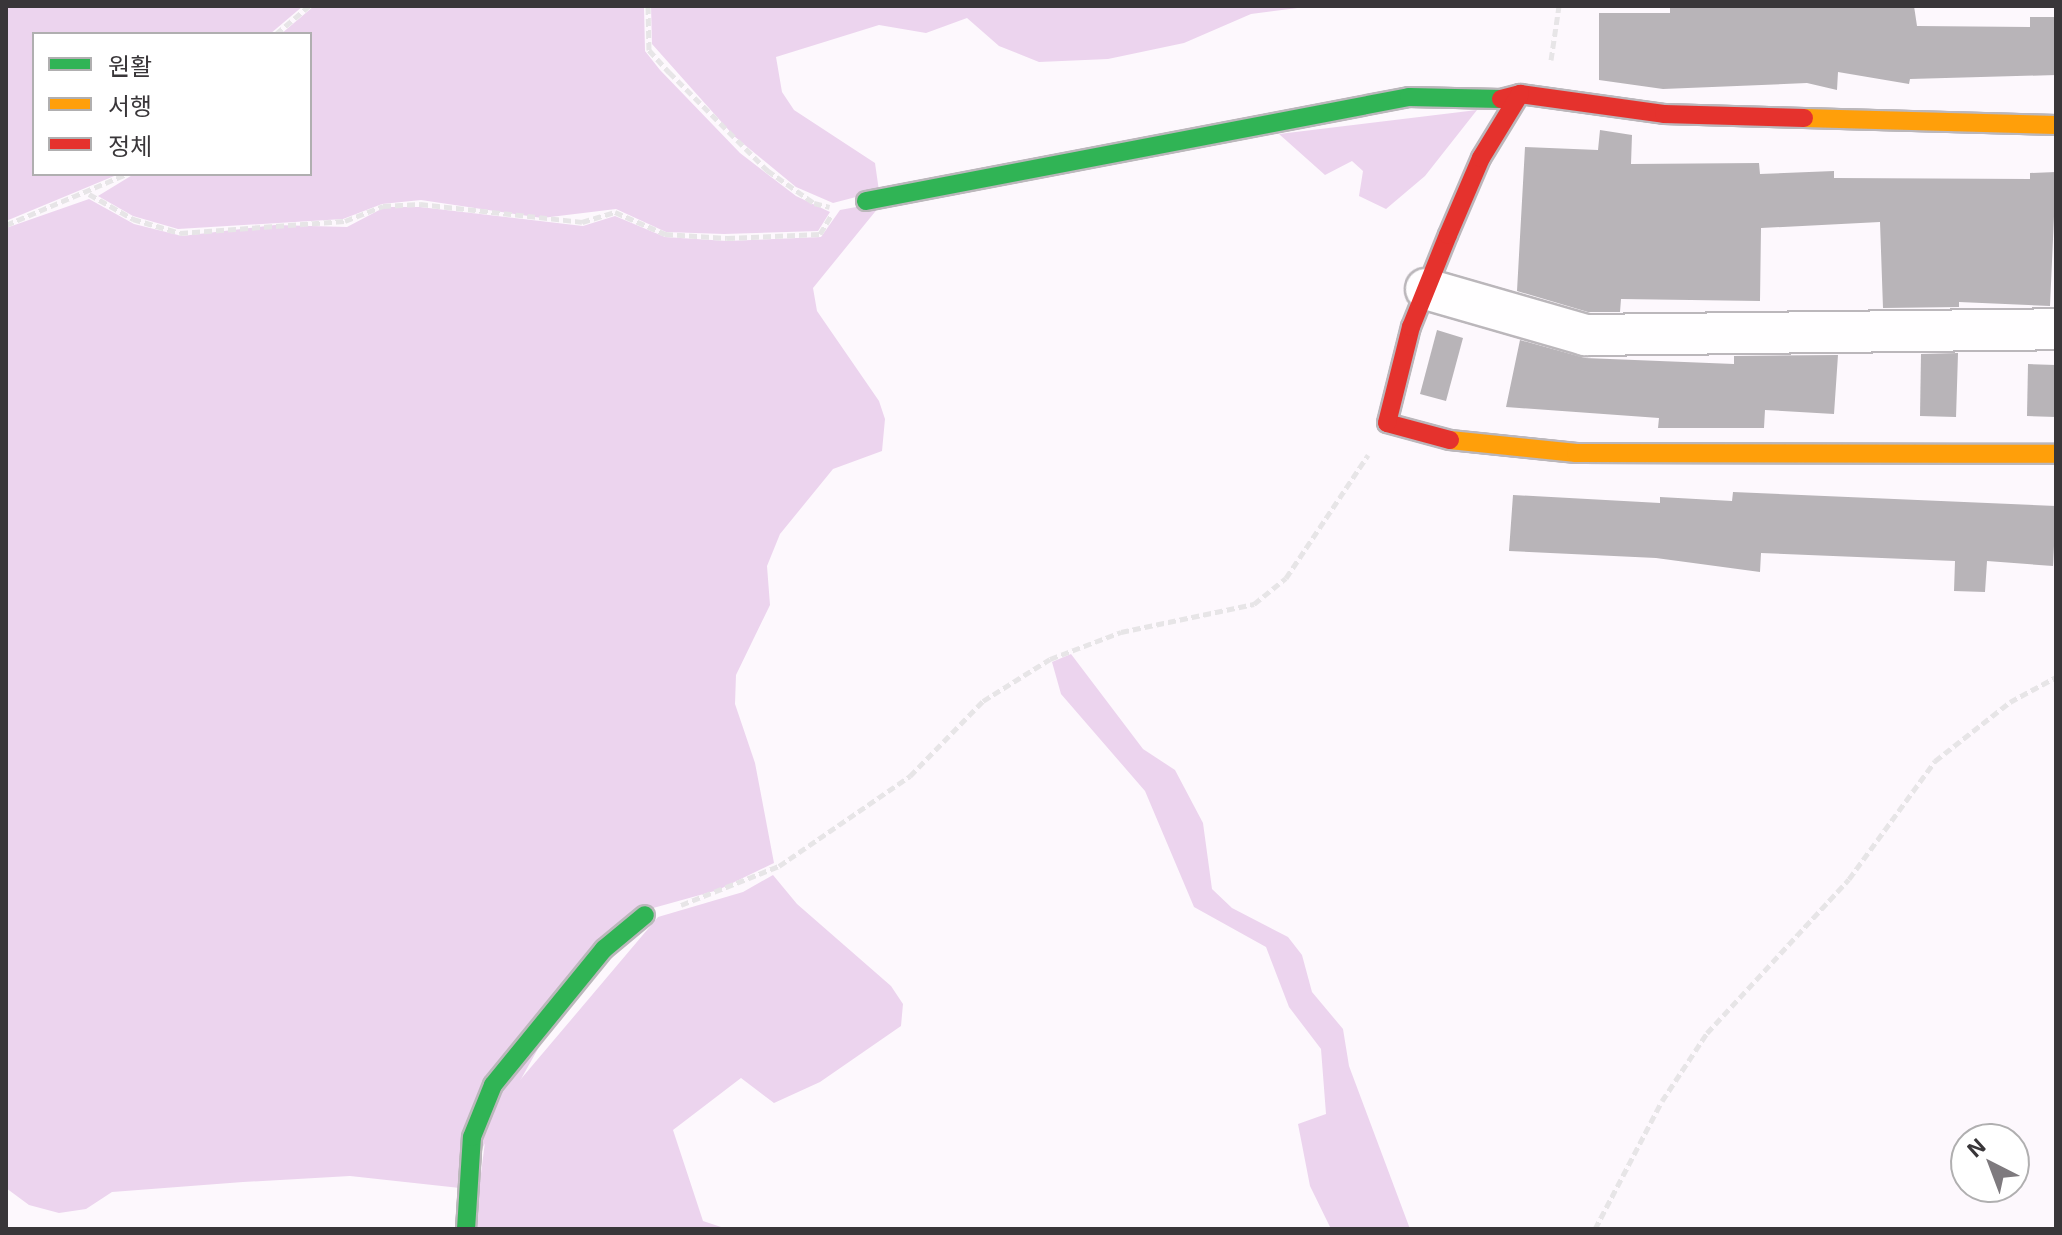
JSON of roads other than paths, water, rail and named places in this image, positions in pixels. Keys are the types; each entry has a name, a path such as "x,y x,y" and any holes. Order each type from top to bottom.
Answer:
{"street":[{"path":"1520,94 1481,158 1426,289 1387,423 1452,440 1576,453 2056,454"},
{"path":"866,201 1409,97 1493,101 1520,94 1664,114 2056,125"},
{"path":"1426,289 1585,335 2056,329"},
{"path":"466,1229 472,1137 493,1085 604,949 645,915"}]}
